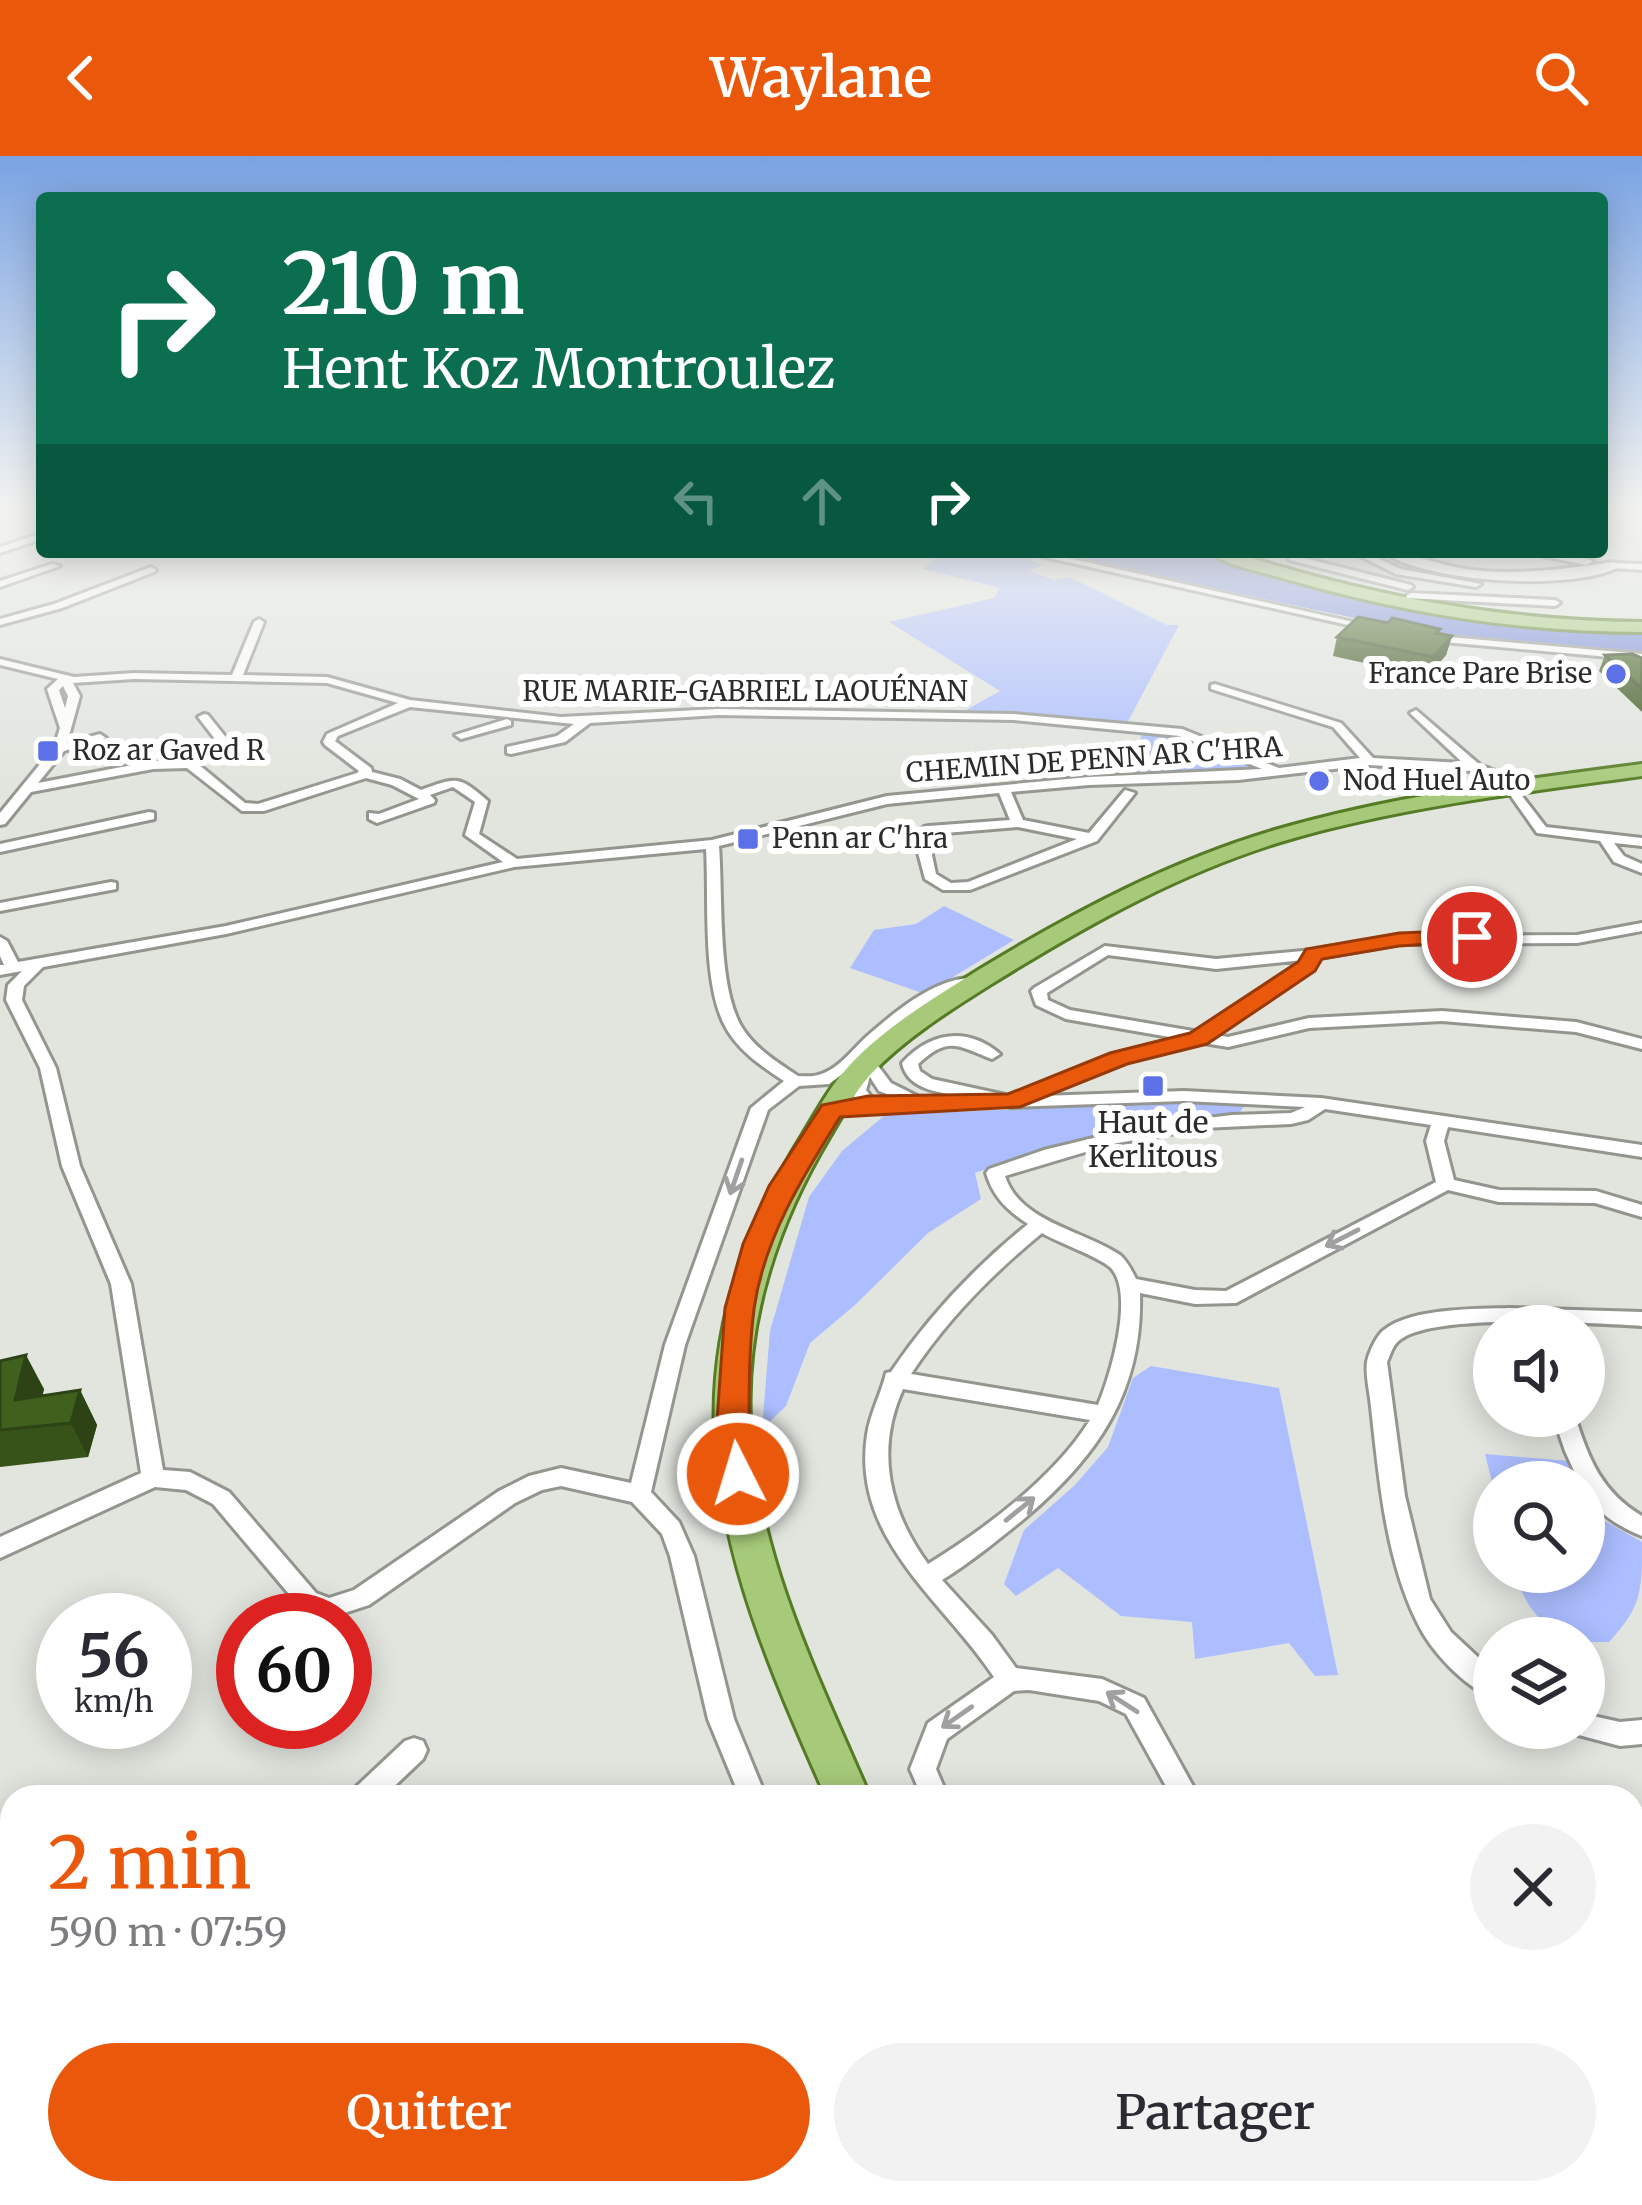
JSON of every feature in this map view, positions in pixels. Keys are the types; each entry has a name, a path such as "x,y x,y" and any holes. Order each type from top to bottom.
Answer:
{"main road":[{"path":"1413,606 1443,613 1642,627"},
{"path":"843,1785 790,1670 761,1582 733,1435 740,1308 757,1244 783,1186 849,1107 867,1062 932,1011 1000,968 1142,887 1239,849 1336,821 1638,772"}],"street":[{"path":"0,622 61,606"},
{"path":"1272,606 1383,630"},
{"path":"1556,606 1562,624"},
{"path":"237,677 259,622"},
{"path":"1414,636 1642,657"},
{"name":"RUE MARIE-GABRIEL LAOUÉNAN","path":"0,662 65,679 328,680 409,703 517,718 585,721 718,712 1014,717 1182,733 1277,771"},
{"path":"22,666 48,677 65,727"},
{"path":"0,821 60,748 74,697 65,679 53,689"},
{"path":"295,687 372,690"},
{"path":"1215,687 1337,725 1369,761"},
{"path":"374,816 429,800 365,772 329,742 333,734 409,703"},
{"path":"1416,713 1474,767"},
{"path":"26,788 153,765 190,764 222,740 204,717"},
{"path":"461,735 517,718"},
{"path":"511,750 561,739 585,721"},
{"path":"60,748 100,738"},
{"name":"CHEMIN DE PENN AR C'HRA","path":"7,969 226,930 514,863 712,844 887,800 1003,789 1369,761 1474,767 1518,788 1542,830 1642,842"},
{"path":"190,764 242,807 259,808 365,772"},
{"path":"420,795 454,782 482,802 472,836 514,863"},
{"path":"1003,789 1018,823"},
{"path":"1092,838 1018,823 929,830 922,841 931,877 948,887 970,886 1092,838 1130,793"},
{"path":"0,848 149,816"},
{"path":"1604,838 1619,859 1642,869"},
{"path":"712,844 722,992 730,1021 747,1044 795,1081"},
{"path":"0,907 111,886"},
{"path":"1642,927 1577,939 1448,936 1216,964 1105,950 1040,991 1041,1001 1066,1014 1228,1042 1310,1023 1442,1016 1576,1027 1642,1043"},
{"path":"0,941 7,969"},
{"path":"992,1054 959,1036 943,1037 910,1063 912,1073 926,1084 1011,1102 1118,1059 1198,1039 1306,966 1314,954"},
{"path":"38,963 16,985 14,1000 48,1068 71,1166 121,1283 153,1478"},
{"path":"639,1494 675,1346 760,1108 795,1081 823,1080 934,994 1000,968"},
{"path":"867,1062 885,1088 904,1097 953,1102"},
{"path":"849,1107 1184,1096 1321,1103 1642,1151"},
{"path":"1321,1103 1312,1112 1287,1120 1172,1126 1036,1157 995,1173 995,1185 1041,1224 1115,1261 1133,1285 1195,1298 1229,1298 1446,1184 1499,1196 1597,1197 1642,1210"},
{"path":"1441,1121 1435,1141 1446,1184"},
{"path":"1010,1680 991,1649 934,1592 898,1536 877,1465 879,1422 892,1379 916,1345 1041,1224"},
{"path":"926,1577 956,1561 1061,1476 1106,1414 1123,1369 1133,1285"},
{"path":"1605,1320 1642,1319"},
{"path":"1473,1322 1418,1322 1390,1336 1378,1362 1409,1573 1426,1618 1473,1672"},
{"path":"892,1379 1106,1414"},
{"path":"1571,1437 1587,1482 1604,1504 1642,1527"},
{"path":"0,1547 153,1478 190,1481 221,1498 308,1600 329,1608 362,1598 507,1496 537,1482 561,1477 639,1494 671,1529 682,1556 721,1719 749,1785"},
{"path":"929,1785 922,1769 937,1731 1010,1680 1102,1690 1135,1706 1179,1785"},
{"path":"1605,1731 1642,1732"},
{"path":"377,1785 414,1750"}],"shaded area":[{"path":"961,606 1127,606 1167,625 1179,625 1125,727 957,715 1000,691 889,622"},
{"path":"1296,606 1396,606 1642,633 1642,654 1421,632"},
{"path":"1143,732 1180,735 1261,769 1128,772"},
{"path":"944,906 1014,940 925,994 850,968 874,930 916,924"},
{"path":"1166,1103 1245,1105 1240,1112 1106,1135 975,1173 981,1199 928,1233 810,1343 786,1406 762,1429 770,1331 809,1197 842,1151 885,1115"},
{"path":"1151,1366 1279,1388 1338,1675 1315,1676 1289,1643 1195,1659 1192,1622 1121,1616 1058,1568 1016,1596 1004,1584 1024,1530 1075,1485 1108,1447 1133,1378"},
{"path":"1485,1454 1570,1461 1487,1461"},
{"path":"1605,1521 1642,1542 1638,1597 1609,1642 1605,1642 1605,1617 1539,1617 1524,1596 1605,1593"}],"building":[{"path":"1358,617 1388,623 1392,618 1452,636 1433,657 1337,637"},
{"path":"1605,655 1642,658 1642,689"},
{"path":"26,1355 15,1400 80,1390 71,1423 0,1430 0,1361"}],"place":[{"name":"France Pare Brise","path":"1616,674"},
{"name":"Roz ar Gaved R","path":"48,751"},
{"name":"Nod Huel Auto","path":"1319,781"},
{"name":"Penn ar C'hra","path":"748,839"},
{"name":"Haut de Kerlitous","path":"1153,1086"}],"route":[{"path":"738,1474 733,1435 740,1308 757,1244 783,1186 831,1111 868,1104 1011,1102 1118,1059 1198,1039 1306,966 1314,954 1399,940 1472,937"}]}
